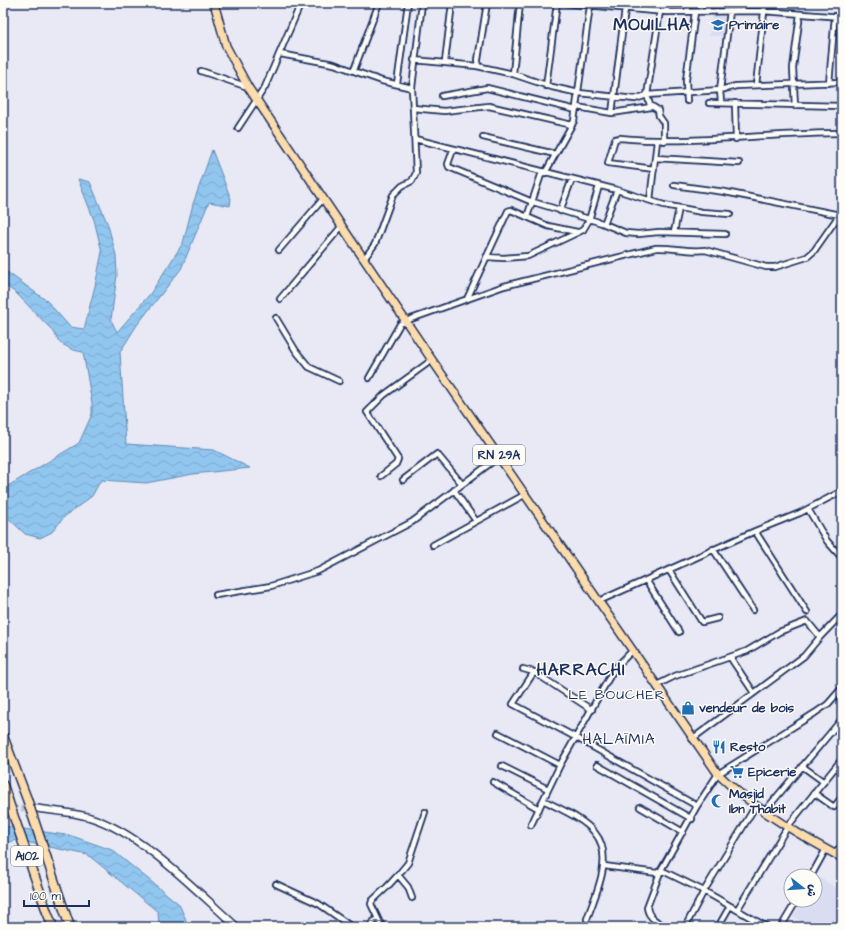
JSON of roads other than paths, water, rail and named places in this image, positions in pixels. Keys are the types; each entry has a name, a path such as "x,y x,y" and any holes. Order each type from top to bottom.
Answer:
{"highway":[{"name":"A102","path":"3,736 27,799 70,927"},
{"name":"A102","path":"3,785 53,927"}],"main road":[{"name":"RN 29A","path":"214,3 226,46 248,88 432,360 500,456 657,685 692,739 718,774 737,793 755,807 842,858"},
{"path":"34,808 88,817 125,833 157,857 237,927"}],"street":[{"path":"238,128 257,100 270,77 301,3"},
{"path":"354,70 380,3"},
{"path":"397,84 408,3"},
{"path":"364,259 375,244 394,195 402,186 412,181 416,173 412,88 414,60 422,3"},
{"path":"445,62 452,3"},
{"path":"477,66 487,3"},
{"path":"513,74 520,3"},
{"path":"546,86 557,3"},
{"path":"562,3 583,4 590,6 611,6 625,9 666,12 763,11 842,17"},
{"path":"666,12 668,3"},
{"path":"687,12 689,3"},
{"path":"707,12 708,3"},
{"path":"743,11 744,3"},
{"path":"756,85 760,62 763,11 765,3"},
{"path":"527,217 544,172 572,125 579,93 590,6"},
{"path":"612,113 625,9"},
{"path":"651,107 647,95 660,11"},
{"path":"721,102 720,90 730,11"},
{"path":"687,101 686,94 695,12"},
{"path":"795,106 793,68 800,14"},
{"path":"829,83 835,16"},
{"path":"280,54 334,64 382,81 412,88"},
{"path":"414,60 477,66 513,74 546,86 579,93 635,99 647,95 686,94 720,90 736,86 842,82"},
{"path":"201,71 248,88"},
{"path":"442,96 487,88 576,108 612,113 651,107 658,110 658,116 664,123 664,141"},
{"path":"709,103 721,102 795,106 818,104 842,106"},
{"path":"735,103 736,139"},
{"path":"412,108 444,111 489,106 572,125"},
{"path":"654,169 609,163 607,161 615,140 618,138 657,141 736,139 769,135 842,133"},
{"path":"483,137 555,154"},
{"path":"415,139 453,150 617,190 680,208 716,214 730,214"},
{"path":"650,200 657,141"},
{"path":"453,150 448,164 449,167 532,202 604,224 630,234 674,232 725,234"},
{"path":"655,158 739,163"},
{"path":"560,211 572,180"},
{"path":"369,378 400,324 504,286 656,248 666,247 696,251 705,250 766,267 775,267 807,257 814,251 841,213 725,192 674,185"},
{"path":"486,257 499,258 528,256 585,228 589,220 599,186"},
{"path":"604,224 617,190"},
{"path":"279,250 323,198"},
{"path":"674,232 680,208"},
{"path":"467,299 508,211 511,210 548,226 577,232"},
{"path":"280,299 341,226"},
{"path":"276,318 296,351 309,367 338,381"},
{"path":"381,476 396,464 398,460 368,412 384,395 432,360"},
{"path":"403,480 437,454 462,484"},
{"path":"216,595 271,586 318,571 400,529 500,456"},
{"path":"454,490 476,521"},
{"path":"433,545 526,494"},
{"path":"599,602 712,549 841,494"},
{"path":"808,509 827,541 842,558"},
{"path":"755,531 807,612"},
{"path":"712,549 753,610"},
{"path":"669,570 702,622 718,618"},
{"path":"646,580 679,632"},
{"path":"692,739 804,656 842,614"},
{"path":"657,685 675,676 747,651 779,632 807,621 820,637"},
{"path":"531,825 560,765 577,738 614,669 633,650"},
{"path":"730,657 754,694"},
{"path":"523,669 534,672 592,710"},
{"path":"534,672 513,704 698,806"},
{"path":"665,927 650,917 647,912 647,907 662,870 718,774 828,704 842,688"},
{"path":"764,812 842,719"},
{"path":"498,733 560,765"},
{"path":"737,910 788,826 842,759"},
{"path":"597,765 692,819"},
{"path":"502,766 548,789"},
{"path":"802,766 824,782"},
{"path":"493,782 539,809"},
{"path":"814,793 834,807 842,797"},
{"path":"543,800 580,821 596,834 602,849 604,866 587,919"},
{"path":"640,807 683,832"},
{"path":"685,927 704,891 755,807"},
{"path":"383,927 371,904 372,901 387,887 408,863 425,812"},
{"path":"835,854 842,845"},
{"path":"815,868 826,849"},
{"path":"604,866 649,873 657,873 662,870"},
{"path":"662,870 704,891 767,927"},
{"path":"398,875 408,887 412,898"},
{"path":"276,884 319,904 352,927"},
{"path":"718,927 730,906"},
{"path":"781,927 792,908"},
{"path":"370,927 373,922 379,921"}],"water":[{"path":"212,150 231,199 230,206 209,202 181,269 137,325 120,352 126,444 214,450 250,468 193,474 146,483 101,480 92,496 64,517 52,532 40,538 25,534 3,513 3,489 79,443 92,414 92,403 83,352 73,350 60,343 51,329 16,293 3,284 3,269 47,301 70,327 84,329 102,252 94,220 78,179 90,182 108,225 116,255 117,275 111,320 117,332 150,294 183,243 193,204"},
{"path":"4,826 72,836 112,850 179,904 189,927 159,927 158,912 88,855 16,840 3,844"}],"tunnel":[{"path":"3,809 33,808"}],"place":[{"name":"Primaire","path":"718,25"},
{"name":"vendeur de bois","path":"688,708"},
{"name":"Resto","path":"719,747"},
{"name":"Epicerie","path":"737,772"},
{"name":"Masjid Ibn Thabit","path":"718,801"}],"district":[{"name":"MOUILHA","path":"652,25"},
{"name":"HARRACHI","path":"581,670"},
{"name":"LE BOUCHER","path":"617,695"},
{"name":"HALAÏMIA","path":"619,739"}]}
